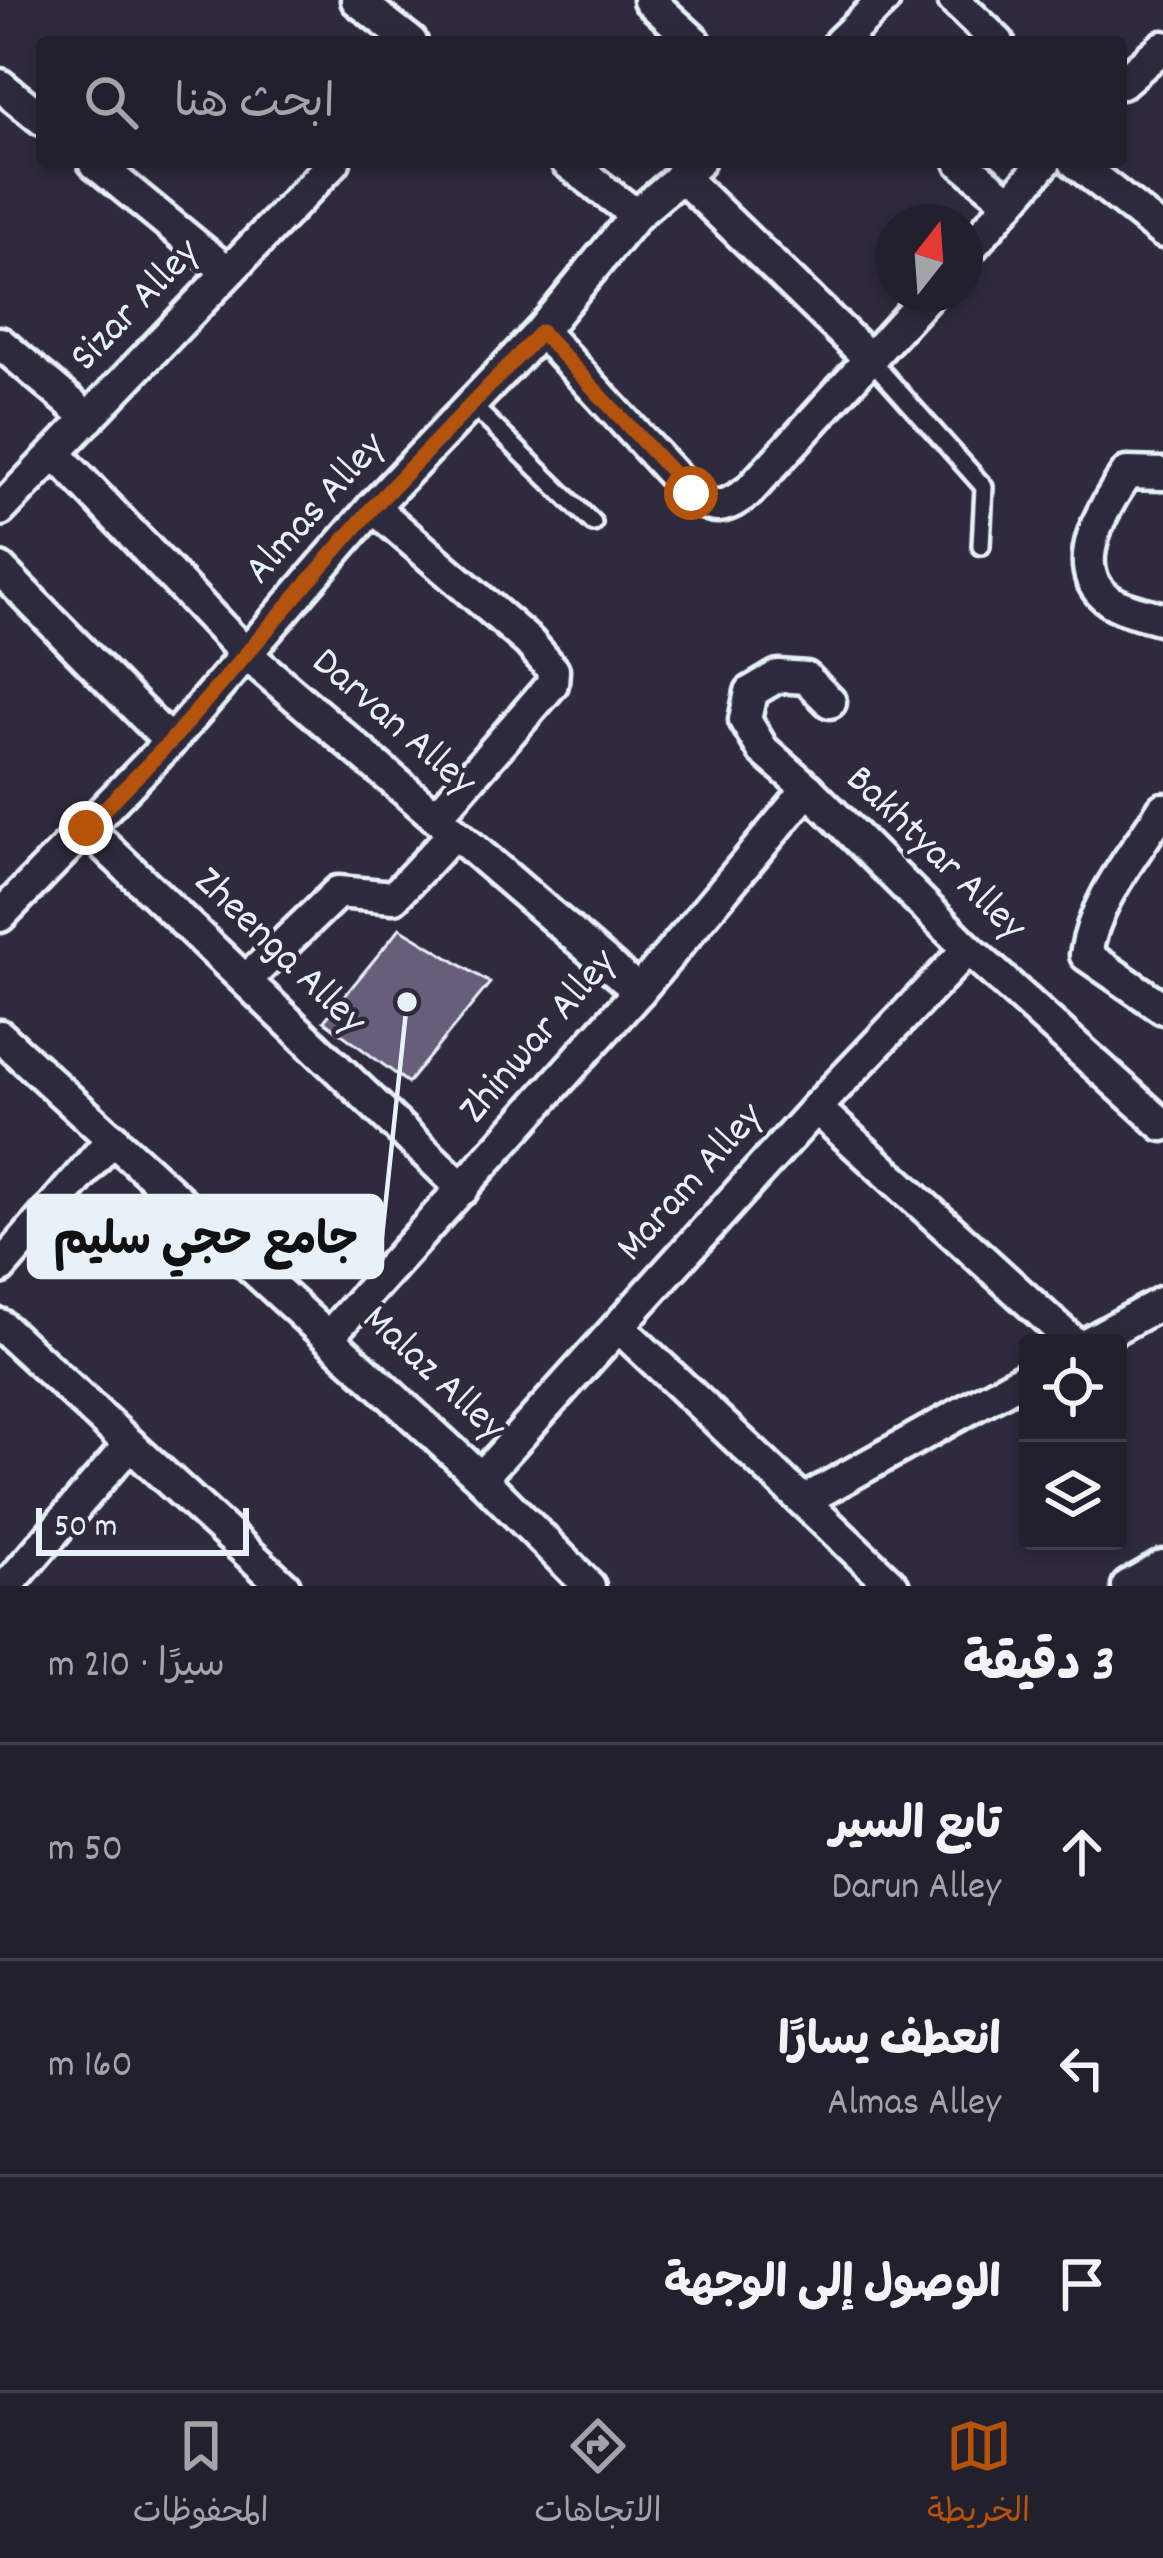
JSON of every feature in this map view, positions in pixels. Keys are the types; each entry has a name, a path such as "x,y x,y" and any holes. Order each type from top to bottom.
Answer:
{"street":[{"path":"357,0 403,36"},
{"path":"649,0 688,36"},
{"path":"846,36 884,0"},
{"path":"954,0 992,36"},
{"path":"1127,78 1163,47"},
{"path":"0,85 36,114"},
{"path":"101,168 228,272"},
{"name":"Sizar Alley","path":"0,510 328,168"},
{"path":"575,168 636,215"},
{"path":"689,168 871,360"},
{"name":"Almas Alley","path":"0,916 170,742 373,507 541,332 636,215 689,168"},
{"path":"968,168 1010,202"},
{"path":"983,233 1040,168"},
{"path":"1083,168 1163,232"},
{"path":"541,332 691,493 708,507 726,508 749,491 913,312"},
{"path":"0,343 88,418"},
{"name":"Darvan Alley","path":"55,453 245,652 639,991"},
{"path":"1163,474 1127,472 1107,501 1091,537 1090,555 1090,573 1108,599 1163,619"},
{"path":"246,980 338,892 394,897 552,684 549,661 373,507"},
{"path":"0,569 170,742"},
{"name":"Bakhtyar Alley","path":"830,702 806,678 778,676 751,692 745,720 763,750 968,949 1163,1125"},
{"name":"Zhinwar Alley","path":"329,1336 639,991 808,789"},
{"path":"1163,809 1102,903 1086,955 1163,1009"},
{"name":"Zheenga Alley","path":"86,828 463,1189"},
{"name":"Maram Alley","path":"481,1478 816,1108 968,949"},
{"name":"Malaz Alley","path":"0,1036 329,1336 589,1586"},
{"path":"816,1108 1064,1334"},
{"path":"0,1268 113,1138"},
{"path":"1104,1334 1163,1302"},
{"path":"0,1325 284,1586"},
{"path":"620,1328 893,1586"},
{"path":"805,1500 1019,1381"},
{"path":"7,1586 130,1444"},
{"path":"1128,1586 1163,1566"}],"lane":[{"path":"871,360 984,487 980,546"},
{"path":"471,404 593,523"}],"building":[{"path":"400,928 490,983 408,1083 324,1021"}],"place":[{"name":"جامع حجي سليم","path":"407,1002"}],"route":[{"path":"86,828 170,742 373,507 541,332 691,493"}]}
